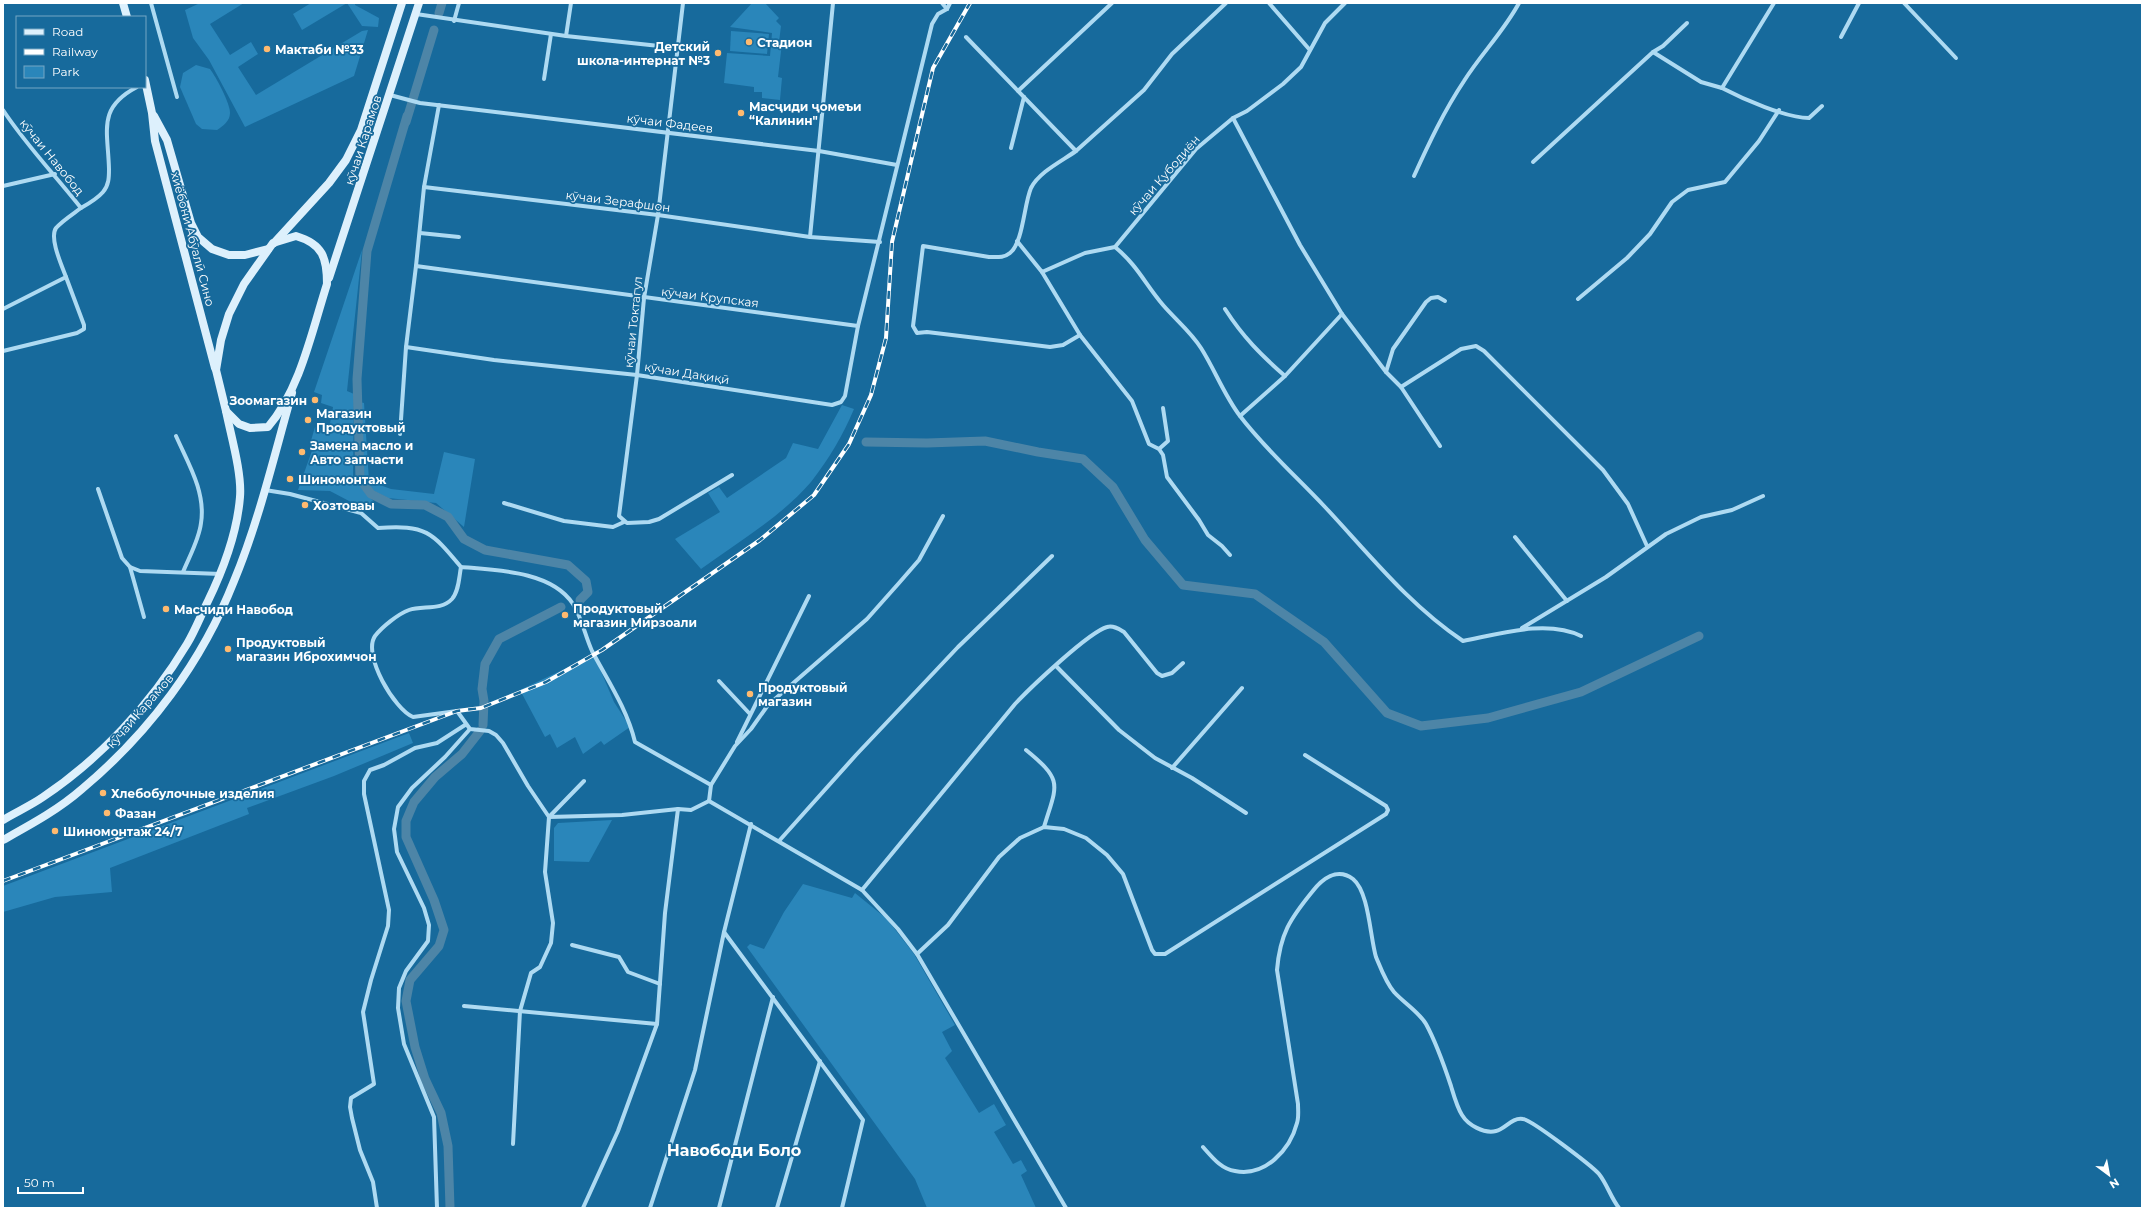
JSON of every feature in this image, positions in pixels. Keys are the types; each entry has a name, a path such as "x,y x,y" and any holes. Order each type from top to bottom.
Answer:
{"main road":[{"path":"124,3 127,16"},
{"name":"кӯчаи Карамов","path":"3,820 42,798 79,770 119,732 148,699 187,644 221,574 236,528 240,496 226,411 216,370 221,340 229,314 244,284 270,246 329,183 346,160 362,130 402,3"},
{"name":"кӯчаи Карамов","path":"3,840 44,817 82,790 122,753 152,720 182,681 213,627 235,581 266,490 292,393 419,3"},
{"name":"хиёбони Абӯалӣ Сино","path":"146,86 152,113 155,141 216,370"},
{"name":"хиёбони Абӯалӣ Сино","path":"152,113 167,140 191,223 198,237 212,249 229,255 245,255 270,246"},
{"name":"кӯчаи Карамов","path":"270,246 296,236 313,243 317,246 325,261 327,284"},
{"name":"кӯчаи Карамов","path":"226,411 239,424 250,428 268,427 280,413 292,393"}],"street":[{"path":"151,3 177,97"},
{"path":"454,21 459,3"},
{"path":"566,36 571,3"},
{"name":"кӯчаи Токтагул","path":"624,522 619,516 637,375 644,298 658,215 683,3"},
{"path":"833,3 810,237 880,242"},
{"path":"942,3 947,9"},
{"path":"858,326 880,242 897,165 932,24 938,14 947,9 950,3"},
{"path":"1018,91 1112,3"},
{"path":"1080,335 1064,345 1050,347 927,332 917,333 913,321 923,246 1000,258 1011,252 1017,241 1032,187 1049,170 1076,151 1144,90 1172,54 1226,3"},
{"path":"1269,3 1309,49"},
{"name":"кӯчаи Қубодиён","path":"1115,247 1196,149 1233,118 1247,111 1288,80 1301,67 1309,49 1325,23 1344,3"},
{"path":"1414,176 1436,127 1465,80 1510,20 1519,3"},
{"path":"1722,88 1774,3"},
{"path":"1841,37 1859,3"},
{"path":"1904,3 1956,58"},
{"path":"416,14 454,21 566,36 678,48"},
{"path":"1533,162 1653,52 1663,46 1686,23"},
{"path":"544,79 551,34"},
{"path":"966,37 1076,151"},
{"path":"1653,52 1701,82 1722,88 1748,101 1799,117 1809,118 1822,106"},
{"path":"81,208 103,192 109,180 107,118 113,105 123,94 135,88"},
{"name":"кӯчаи Фадеев","path":"390,95 420,103 439,104 819,151 897,165"},
{"path":"1011,148 1024,97"},
{"path":"400,434 406,347 424,187 439,104"},
{"name":"кӯчаи Навобод","path":"3,110 15,129 55,174 81,208 56,228 54,241 84,325 84,329 77,333 3,351"},
{"path":"1578,299 1627,258 1650,234 1672,202 1688,190 1725,182 1759,141 1779,110"},
{"path":"1233,118 1300,245 1342,314 1386,372 1401,387 1440,446"},
{"path":"3,186 55,174"},
{"name":"кӯчаи Зерафшон","path":"424,187 658,215 810,237"},
{"path":"420,233 459,237"},
{"path":"1017,241 1042,272 1080,335 1125,390 1132,402 1147,441 1151,446 1159,449 1163,455 1167,477 1199,520 1208,535 1230,554"},
{"path":"1042,272 1085,253 1115,247 1130,259 1162,304 1200,346 1226,396 1240,416 1364,553 1428,615 1463,642 1522,628 1572,631 1581,636"},
{"name":"кӯчаи Крупская","path":"416,266 858,326"},
{"path":"3,309 66,277"},
{"path":"1386,372 1393,349 1426,302 1431,298 1438,297 1445,301"},
{"path":"1225,309 1242,336 1285,376"},
{"path":"1240,416 1285,376 1342,314"},
{"name":"кӯчаи Дақиқӣ","path":"406,347 494,360 637,375 832,405 841,402 843,399 858,326"},
{"path":"1401,387 1461,349 1476,346 1484,351 1603,470 1628,504 1647,546"},
{"path":"1159,449 1168,441 1163,408"},
{"path":"176,436 198,487 202,510 198,534 183,572"},
{"path":"504,503 564,521 613,527 624,522 654,522 732,475"},
{"path":"98,489 122,558 130,567 144,617"},
{"path":"266,490 290,494 360,513 378,528 402,526 423,529 441,542 461,567 510,571 554,585 573,603 592,650 630,722 635,742 712,784"},
{"path":"1522,628 1606,576 1666,534 1701,517 1732,510 1763,496"},
{"path":"735,746 751,729 768,705 866,618 899,583 919,560 943,516"},
{"path":"1515,537 1567,601"},
{"path":"779,840 856,755 958,647 1052,556"},
{"path":"130,567 140,571 221,574"},
{"path":"461,567 457,589 452,599 442,606 410,610 395,617 375,637 372,649 374,661 387,688 407,715 413,717 457,711 465,725 470,729 489,731 500,739 549,817 545,872 553,923 551,943 540,967 531,974 520,1011 513,1144"},
{"path":"709,801 712,784 735,746 749,713 809,596"},
{"path":"862,890 1015,704 1031,687 1091,636 1107,627 1112,626 1124,632 1157,673 1162,676 1172,673 1183,663"},
{"path":"1056,666 1119,730 1155,758 1192,778 1246,813"},
{"path":"719,681 749,713"},
{"path":"1172,768 1242,688"},
{"path":"377,1208 373,1182 360,1150 350,1107 351,1098 374,1084 362,1012 388,926 389,910 364,794 364,780 370,770 384,765 415,748 437,743 465,725"},
{"path":"437,1208 434,1117 404,1044 398,1008 399,988 406,971 428,941 429,925 424,908 396,852 394,829 398,807 412,788 445,757 470,729"},
{"path":"1026,750 1049,770 1055,782 1054,799 1044,827"},
{"path":"917,954 948,925 999,857 1020,838 1044,827 1064,829 1086,838 1107,855 1123,874 1152,950 1155,954 1165,954 1386,814 1388,810 1386,806 1305,755"},
{"path":"549,817 584,781"},
{"path":"549,817 622,815 678,809 691,810 709,801"},
{"path":"709,801 779,840 862,890 898,929 917,954 1066,1208"},
{"path":"583,1208 618,1131 657,1024 664,913 678,809"},
{"path":"650,1208 695,1070 724,932 751,824"},
{"path":"1203,1147 1219,1164 1234,1171 1249,1171 1264,1167 1278,1157 1290,1142 1298,1122 1298,1104 1278,970 1279,951 1284,932 1298,909 1322,880 1334,874 1343,875 1353,879 1361,889 1376,956 1385,978 1393,991 1425,1022 1439,1049 1462,1116 1477,1129 1486,1131 1496,1131 1512,1121 1523,1119 1536,1125 1599,1174 1619,1208"},
{"path":"724,932 863,1120 842,1208"},
{"path":"572,945 619,957 628,972 660,984"},
{"path":"719,1208 773,997"},
{"path":"464,1006 657,1024"},
{"path":"777,1208 820,1061"}],"green space":[{"path":"200,3 244,3 210,24 230,55 251,42 258,54 238,67 256,95 362,31 368,30 354,76 245,127 209,60 193,38 185,10"},
{"path":"311,3 347,3 302,30 293,14"},
{"path":"347,3 355,3 355,5 379,18 378,27 362,26"},
{"path":"752,3 765,3 779,18 776,21 781,26 779,42 782,43 778,77 782,78 780,100 762,98 762,92 754,92 754,87 724,83 727,53 770,56 772,33 730,27"},
{"name":"Стадион","path":"731,31 769,34 767,54 730,51"},
{"path":"196,65 210,69 228,103 230,116 224,125 217,130 202,129 196,124 180,87 183,73"},
{"path":"362,250 347,391 354,394 353,478 374,502 368,511 330,491 298,490 314,445 310,444 315,427 329,429 333,407 321,403 322,395 314,392"},
{"path":"359,402 364,403 369,481 391,489 434,494 444,452 475,459 464,527 436,503 388,498 374,491 363,479"},
{"path":"842,405 854,409 835,447 811,482 773,518 701,569 675,539 720,512 708,493 719,487 727,498 786,458 793,443 818,449"},
{"path":"594,655 614,702 630,727 604,745 601,741 583,754 575,737 557,748 550,734 545,737 520,690"},
{"path":"409,733 413,743 334,776 247,808 249,814 110,868 112,892 55,897 3,912 3,886"},
{"path":"612,820 589,862 554,861 554,828 558,823"},
{"path":"803,884 852,898 855,893 887,919 914,954 955,1025 942,1032 952,1051 945,1058 979,1113 994,1104 1006,1125 994,1132 1013,1164 1021,1160 1027,1171 1021,1175 1036,1208 927,1208 915,1179 747,947 750,944 764,949 784,912"}],"waterway":[{"path":"439,13 442,3"},
{"path":"406,122 434,30"},
{"path":"407,116 367,251 357,379 360,479 371,494 391,504 425,505 448,517 464,539 485,550 568,565 586,581 588,592 580,600"},
{"path":"866,442 927,443 985,441 1038,452 1083,459 1113,487 1145,540 1183,585 1255,594 1324,642 1387,713 1421,726 1488,718 1581,692 1699,636"},
{"path":"483,725 484,701 482,689 485,664 499,639 561,607"},
{"path":"450,1208 448,1146 441,1113 425,1079 415,1047 406,1001 410,980 439,946 444,930 434,900 406,837 406,821 414,802 435,777 462,754 480,731"}],"railway":[{"path":"3,881 457,711 481,708 546,682 602,650 760,540 814,495 849,444 871,395 886,338 892,242 933,68 970,3"}],"place":[{"name":"Стадион","path":"749,42"},
{"name":"Мактаби №33","path":"267,49"},
{"name":"Детский школа-интернат №3","path":"718,53"},
{"name":"Масҷиди ҷомеъи “Калинин\"","path":"741,113"},
{"name":"Зоомагазин","path":"315,400"},
{"name":"Магазин Продуктовый","path":"308,420"},
{"name":"Замена масло и Авто запчасти","path":"302,452"},
{"name":"Шиномонтаж","path":"290,479"},
{"name":"Хозтоваы","path":"305,505"},
{"name":"Масчиди Навобод","path":"166,609"},
{"name":"Продуктовый магазин Мирзоали","path":"565,615"},
{"name":"Продуктовый магазин Иброхимчон","path":"228,649"},
{"name":"Продуктовый магазин","path":"750,694"},
{"name":"Хлебобулочные изделия","path":"103,793"},
{"name":"Фазан","path":"107,813"},
{"name":"Шиномонтаж 24/7","path":"55,831"}],"district":[{"name":"Навободи Боло","path":"734,1150"}]}
